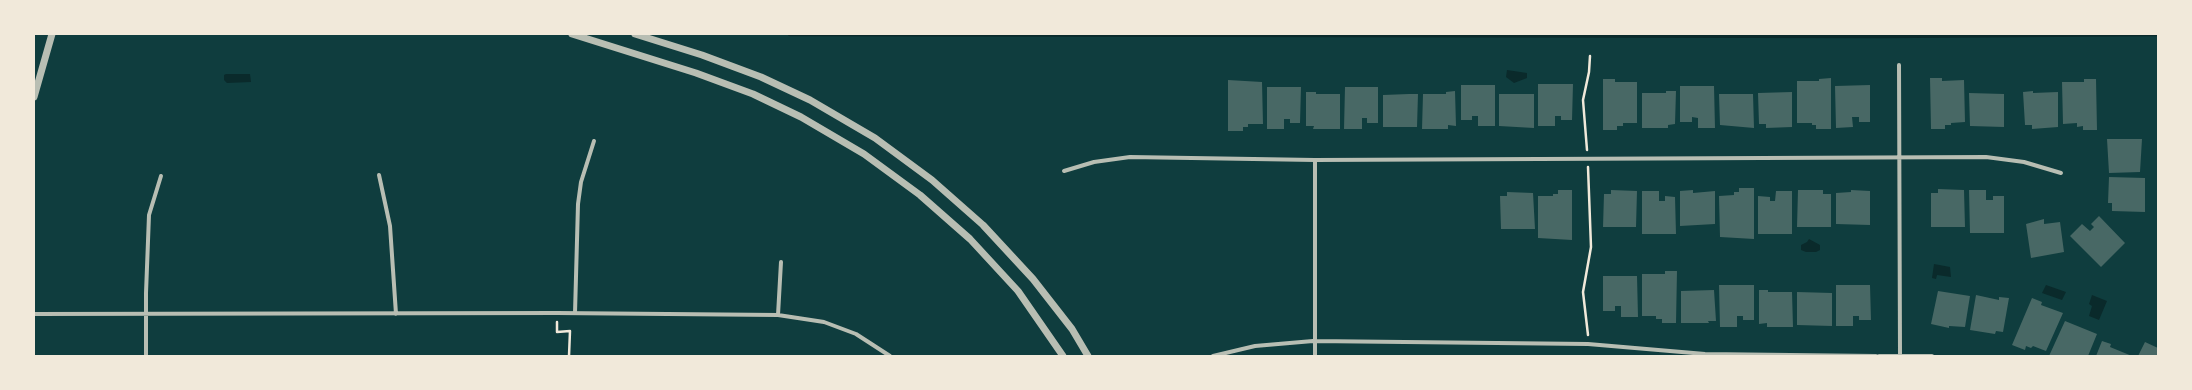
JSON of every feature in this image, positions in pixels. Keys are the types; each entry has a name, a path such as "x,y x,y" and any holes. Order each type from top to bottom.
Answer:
{"street":[{"path":"34,97 36,75 52,34"},
{"path":"572,34 696,73 753,94 801,117 864,154 920,195 970,239 1018,291 1063,356"},
{"path":"635,34 702,55 761,76 810,100 875,138 932,180 983,225 1033,278 1072,329 1088,356"},
{"path":"1900,65 1900,356"},
{"path":"575,313 578,204 581,182 594,141"},
{"path":"1064,171 1094,162 1130,157 1316,160 1986,157 2024,162 2061,173"},
{"path":"1315,356 1316,160"},
{"path":"379,175 390,226 396,314"},
{"path":"146,356 149,215 161,176"},
{"path":"778,315 781,262"},
{"path":"34,314 146,315 575,313 778,315 824,322 856,334 890,356"},
{"path":"1213,356 1255,346 1314,341 1588,344 1705,354 1876,356"},
{"path":"1879,356 1932,356"}],"path":[{"path":"1588,344 1588,321 1583,292 1591,241 1587,135 1583,100 1589,72 1590,56"},
{"path":"557,313 557,332 570,331 569,356"}],"water":[{"path":"1507,70 1527,73 1527,78 1514,83 1506,77"},
{"path":"250,74 251,82 227,83 224,80 224,75"},
{"path":"1809,239 1820,245 1820,250 1816,252 1806,252 1801,250 1801,245"},
{"path":"1934,264 1950,267 1951,277 1937,275 1936,279 1932,278"},
{"path":"2046,285 2066,292 2062,300 2042,293"},
{"path":"2092,295 2107,301 2099,320 2089,316 2092,306 2089,304"}],"building":[{"path":"1831,78 1831,129 1816,129 1816,125 1812,125 1812,123 1797,123 1797,81 1819,81 1819,79"},
{"path":"1930,78 1942,78 1942,81 1964,80 1965,122 1945,125 1945,129 1931,129"},
{"path":"1603,79 1615,79 1615,82 1637,82 1637,123 1623,123 1623,126 1617,126 1617,130 1603,130"},
{"path":"2084,79 2096,79 2097,130 2083,130 2083,126 2077,127 2077,123 2063,124 2062,82 2084,82"},
{"path":"1228,80 1262,82 1263,124 1248,124 1248,127 1243,127 1243,131 1228,131"},
{"path":"1538,84 1573,84 1572,120 1561,120 1561,116 1555,116 1555,126 1538,126"},
{"path":"1461,85 1495,85 1495,126 1478,126 1478,116 1472,116 1472,120 1461,120"},
{"path":"1870,85 1870,122 1859,122 1859,117 1852,117 1853,127 1836,128 1835,86"},
{"path":"1680,86 1714,86 1715,128 1698,128 1698,118 1692,117 1692,122 1680,122"},
{"path":"1267,87 1301,87 1300,123 1290,123 1290,119 1284,119 1284,129 1267,129"},
{"path":"1345,87 1378,87 1378,123 1367,123 1367,118 1362,118 1362,129 1344,129"},
{"path":"1455,91 1456,126 1448,125 1448,129 1422,129 1423,94 1446,94 1446,92"},
{"path":"1666,91 1676,91 1675,124 1668,125 1668,128 1642,128 1642,93 1666,93"},
{"path":"2033,91 2033,93 2058,92 2058,127 2032,129 2032,125 2025,125 2023,92"},
{"path":"1306,92 1316,92 1316,94 1340,94 1340,129 1313,129 1314,126 1306,126"},
{"path":"1792,92 1792,127 1766,128 1766,124 1759,124 1758,93"},
{"path":"1969,93 2004,94 2004,127 1970,126"},
{"path":"1418,94 1417,127 1383,127 1383,95"},
{"path":"1499,94 1534,94 1534,128 1499,126"},
{"path":"1719,94 1753,94 1754,128 1720,125"},
{"path":"2107,139 2142,139 2140,172 2109,173"},
{"path":"2109,177 2145,178 2145,212 2112,211 2112,203 2108,203"},
{"path":"1739,188 1754,188 1754,239 1720,237 1719,196 1734,195 1734,192 1739,192"},
{"path":"1938,189 1964,190 1965,227 1931,227 1931,193 1938,193"},
{"path":"1558,190 1572,190 1572,240 1538,238 1538,196 1553,196 1553,194 1558,194"},
{"path":"1611,190 1637,191 1636,227 1603,227 1604,194 1611,194"},
{"path":"1693,190 1693,193 1715,191 1715,224 1680,226 1680,191"},
{"path":"1798,190 1823,190 1823,194 1831,194 1831,227 1797,227"},
{"path":"1851,190 1870,191 1870,225 1836,224 1836,193 1851,192"},
{"path":"1969,190 1986,190 1986,200 1993,200 1993,196 2004,196 2004,233 1970,233"},
{"path":"1642,191 1659,191 1659,201 1665,201 1665,196 1675,197 1676,234 1642,234"},
{"path":"1776,191 1792,191 1792,234 1758,234 1758,196 1770,197 1770,201 1775,201"},
{"path":"1507,192 1533,193 1535,229 1501,229 1500,196 1507,196"},
{"path":"2099,216 2125,243 2101,267 2070,236 2082,224 2090,231 2094,227 2091,224"},
{"path":"2044,219 2044,224 2060,222 2064,252 2031,258 2026,224"},
{"path":"1665,271 1677,271 1676,323 1662,323 1662,319 1656,319 1656,316 1642,316 1642,274 1665,274"},
{"path":"1603,276 1637,276 1638,317 1621,317 1621,306 1615,306 1615,311 1603,311"},
{"path":"1719,285 1754,285 1754,320 1743,320 1743,316 1737,316 1737,327 1720,327"},
{"path":"1836,285 1870,285 1871,320 1859,320 1859,316 1853,316 1853,326 1836,326"},
{"path":"1714,290 1716,321 1708,321 1709,323 1681,323 1681,291"},
{"path":"1759,290 1768,290 1768,292 1792,292 1793,327 1767,327 1767,323 1759,324"},
{"path":"1938,291 1970,296 1965,327 1949,326 1949,328 1931,324"},
{"path":"1797,292 1832,293 1832,326 1797,325"},
{"path":"1976,295 1999,300 1999,297 2009,298 2003,332 1996,331 1995,334 1970,330"},
{"path":"2032,298 2042,302 2041,305 2063,313 2046,351 2033,346 2031,348 2026,346 2025,350 2012,345"},
{"path":"2065,321 2097,334 2088,356 2049,356"},
{"path":"2102,341 2111,344 2110,347 2132,356 2096,356"},
{"path":"2145,342 2158,348 2158,356 2138,356"}],"waterway":[{"path":"790,34 1882,36 2158,34"}]}
